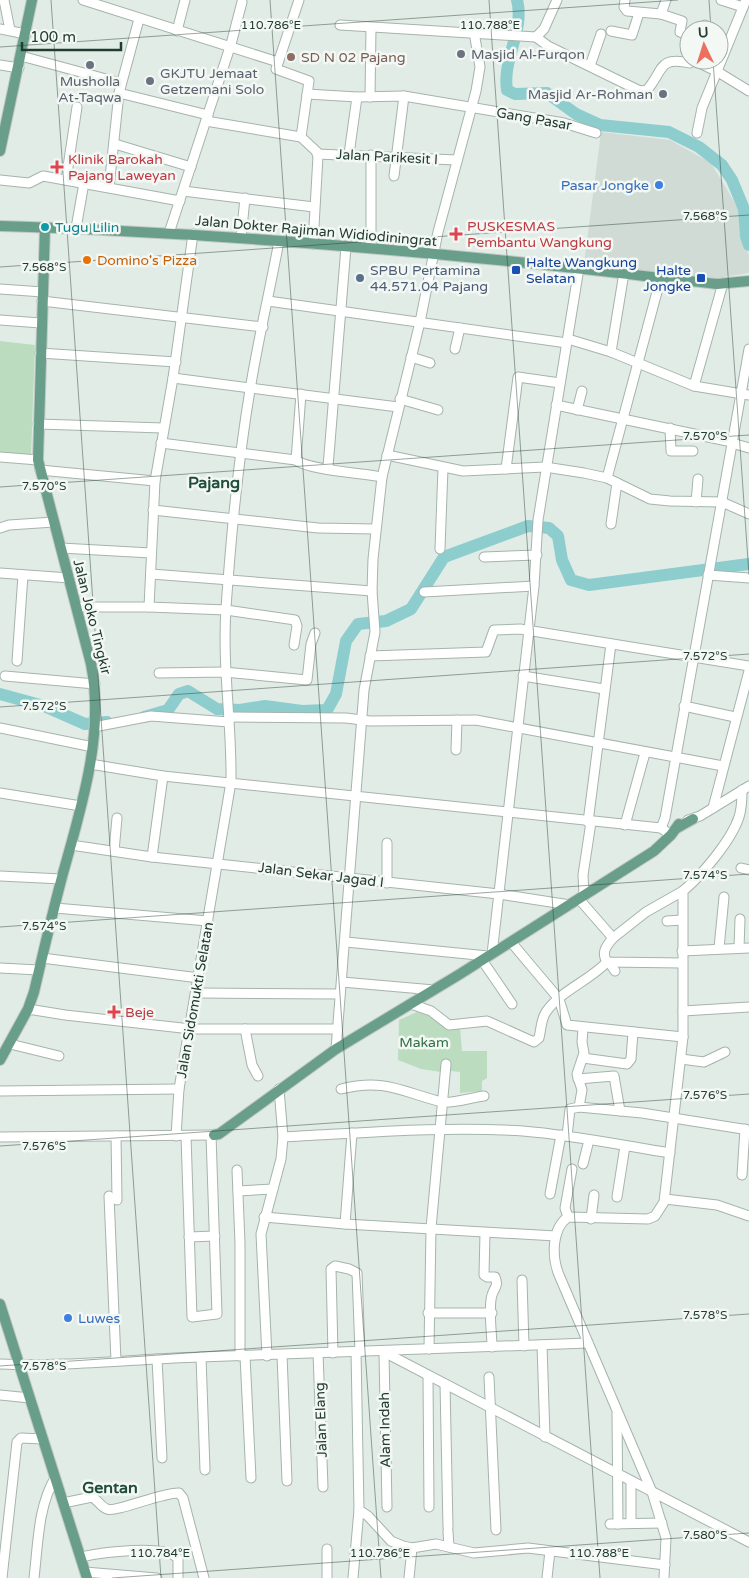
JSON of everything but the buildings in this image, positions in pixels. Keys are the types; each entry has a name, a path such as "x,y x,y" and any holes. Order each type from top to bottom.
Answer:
{"main road":[{"path":"0,151 4,119 22,56 32,0"},
{"name":"Jalan Dokter Rajiman Widiodiningrat","path":"0,226 193,234 372,248 723,284 749,281"},
{"name":"Jalan Joko Tingkir","path":"0,1060 28,1009 39,970 81,806 93,747 96,711 95,684 77,607 39,465 38,424 45,227"},
{"path":"212,1135 219,1134 336,1048 434,990 491,952 511,942 654,851 675,829 693,818"},
{"path":"0,1304 86,1575"}],"street":[{"path":"4,0 5,29 26,34"},
{"path":"85,0 139,19 278,62"},
{"path":"177,31 185,0"},
{"path":"299,0 278,62 277,71 309,81 301,136"},
{"path":"536,37 544,29 556,0"},
{"path":"625,0 625,10 661,14 679,20"},
{"path":"661,14 666,0"},
{"path":"697,133 702,108 744,3 721,0"},
{"path":"169,233 230,48 242,2"},
{"path":"611,31 631,36 639,12"},
{"path":"109,187 119,93 139,19"},
{"path":"340,25 536,37 548,46 640,91 644,91 669,62 679,60"},
{"path":"370,97 371,28"},
{"path":"336,1048 351,879 362,720 375,632 372,591 375,529 382,477 420,322 433,254 472,108 480,67 474,32"},
{"path":"590,66 601,34"},
{"path":"22,56 121,83"},
{"path":"0,65 19,68"},
{"path":"714,70 749,91"},
{"path":"119,93 207,118 301,136 318,154 313,244"},
{"name":"Gang Pasar","path":"307,94 357,97 404,96 564,123 596,133"},
{"path":"394,176 404,96"},
{"path":"349,154 357,97"},
{"path":"66,180 77,107"},
{"path":"115,144 191,168"},
{"name":"Jalan Parikesit I","path":"318,154 457,160"},
{"path":"372,155 372,248"},
{"path":"0,180 29,183 43,176 180,201"},
{"path":"76,228 84,183"},
{"path":"183,191 314,207"},
{"path":"241,238 245,198"},
{"path":"149,607 155,481 176,362 193,234"},
{"name":"Jalan Sidomukti Selatan","path":"215,1236 217,1314 192,1317 180,1089 231,782 229,717 224,672 228,581 240,452 250,388 279,241"},
{"path":"328,468 346,247"},
{"path":"512,1004 491,952 509,812 534,586 538,520 545,467 579,268"},
{"path":"611,352 624,273"},
{"path":"607,478 661,277"},
{"path":"694,386 723,284"},
{"path":"0,289 43,297 263,327"},
{"path":"268,300 460,328 567,341 611,352 694,386 745,393"},
{"path":"0,320 41,324"},
{"path":"455,349 460,328"},
{"path":"661,828 665,818 674,758 732,442 745,393 749,349"},
{"path":"40,353 176,362"},
{"path":"411,357 430,363"},
{"path":"506,469 518,377 560,383"},
{"path":"173,378 335,399 399,403 438,410"},
{"path":"578,410 582,391"},
{"path":"296,460 301,394"},
{"path":"556,406 670,428 732,442 749,448"},
{"path":"38,424 163,428"},
{"path":"670,428 671,451 693,451"},
{"path":"161,443 296,460 308,466 382,477"},
{"path":"387,455 463,471 545,467 607,478 650,499 722,502 749,514"},
{"path":"0,457 39,465 155,481"},
{"path":"440,549 443,468"},
{"path":"696,502 698,479"},
{"path":"611,524 618,483"},
{"path":"153,510 318,528 375,529"},
{"path":"0,528 9,525 54,522"},
{"path":"61,548 151,553"},
{"path":"484,557 537,555"},
{"path":"0,573 69,578"},
{"path":"151,574 372,591"},
{"path":"709,574 749,578"},
{"path":"17,661 23,575"},
{"path":"424,592 534,586"},
{"path":"77,607 226,610 295,620 297,626 294,645"},
{"path":"370,656 486,652 494,630 528,629 749,666"},
{"path":"159,673 224,672 307,680 310,644 315,633"},
{"path":"611,644 596,742 584,875 578,899 613,938"},
{"path":"713,808 749,670"},
{"path":"5,676 95,684"},
{"path":"523,676 604,689"},
{"path":"684,706 736,717"},
{"path":"94,726 151,716 476,720 645,753 723,766"},
{"path":"456,750 458,720"},
{"path":"0,728 93,747"},
{"path":"625,825 645,753"},
{"path":"90,764 163,776 589,822 675,829"},
{"path":"152,857 163,776"},
{"path":"693,818 746,788"},
{"path":"615,971 604,956 605,949 613,938 646,912 683,891 703,873 736,824 746,788"},
{"path":"0,793 81,806"},
{"path":"114,851 117,818"},
{"path":"665,818 675,829"},
{"path":"387,843 387,883"},
{"name":"Jalan Sekar Jagad I","path":"71,845 152,857 387,883 499,894 578,899"},
{"path":"0,876 62,879"},
{"path":"664,1578 666,1542 652,1492 556,1266 554,1248 556,1236 564,1220 568,1217 591,1219 652,1218 658,1213 665,1199 683,1037 683,891"},
{"path":"719,948 724,897"},
{"path":"54,908 208,921"},
{"path":"739,948 740,919"},
{"path":"667,921 682,920"},
{"path":"346,942 491,952"},
{"path":"511,942 559,999 565,1024 583,1028 683,1037"},
{"path":"682,951 749,948"},
{"path":"42,958 199,978"},
{"path":"411,1004 431,1011 449,1025 487,1021 532,1042 539,1038 546,1012 559,999 593,976 608,962 682,963"},
{"path":"0,968 39,970"},
{"path":"342,982 434,990"},
{"path":"197,993 340,994"},
{"path":"683,1011 749,1007"},
{"path":"28,1009 191,1029 337,1032 349,1041"},
{"path":"579,1107 582,1090 577,1074 583,1058 583,1028"},
{"path":"245,1029 252,1065 258,1076"},
{"path":"583,1058 627,1064 631,1059 633,1032"},
{"path":"10,1044 59,1056"},
{"path":"681,1059 704,1062 725,1052"},
{"path":"429,1349 428,1313 431,1228 446,1064"},
{"path":"578,1079 614,1076 620,1111"},
{"path":"341,1089 364,1084 385,1084 444,1102 484,1096"},
{"path":"0,1091 180,1089"},
{"path":"266,1356 261,1243 264,1216 280,1170 283,1137 280,1089"},
{"path":"550,1194 570,1109 579,1107 620,1111 747,1130 742,1175"},
{"path":"283,1137 440,1129 524,1131 670,1153"},
{"path":"345,1224 352,1133"},
{"path":"0,1137 183,1137 212,1135 215,1236 189,1237"},
{"path":"116,1136 113,1198 116,1361"},
{"path":"583,1164 589,1140"},
{"path":"617,1196 625,1146"},
{"path":"568,1217 565,1208 572,1169"},
{"path":"237,1170 243,1356 251,1478"},
{"path":"238,1190 273,1190"},
{"path":"591,1219 594,1195"},
{"path":"665,1199 717,1205 749,1216"},
{"path":"264,1216 345,1224 556,1236"},
{"path":"485,1233 484,1274 487,1277 495,1277 497,1288 492,1296 492,1347"},
{"path":"333,1353 331,1269 335,1266 357,1273 359,1510 353,1578"},
{"path":"522,1280 524,1346"},
{"path":"428,1313 492,1313"},
{"path":"0,1364 116,1361 201,1356 282,1356 588,1342"},
{"path":"542,1345 545,1437"},
{"path":"383,1352 749,1542"},
{"name":"Alam Indah","path":"383,1352 387,1507"},
{"name":"Jalan Elang","path":"318,1354 324,1487"},
{"path":"201,1356 205,1470"},
{"path":"282,1356 287,1481"},
{"path":"157,1359 162,1458"},
{"path":"428,1376 429,1507"},
{"path":"489,1377 496,1530"},
{"path":"445,1384 448,1547"},
{"path":"0,1395 30,1398"},
{"path":"617,1413 614,1524 662,1523"},
{"path":"2,1578 17,1442 21,1438 42,1439"},
{"path":"34,1578 44,1504 47,1492 55,1478"},
{"path":"631,1482 631,1523"},
{"path":"63,1503 92,1497 104,1508 111,1510 144,1500 178,1493 182,1498 204,1578"},
{"path":"359,1510 368,1516 390,1540 412,1548 428,1544 474,1553 513,1548 665,1565"},
{"path":"409,1578 412,1548"},
{"path":"327,1549 327,1578"},
{"path":"81,1557 113,1550 169,1553 178,1559 178,1578"},
{"path":"548,1578 550,1551"},
{"path":"86,1575 157,1578"}],"shaded area":[{"name":"Pasar Jongke","path":"601,132 670,140 711,163 738,208 742,242 749,255 749,273 717,278 584,264"}],"green space":[{"path":"0,341 35,345 31,457 0,455"},
{"name":"Makam","path":"417,1012 460,1027 462,1051 487,1051 487,1078 482,1081 482,1091 460,1093 460,1072 451,1071 449,1060 441,1064 441,1072 421,1069 398,1060 399,1020"}],"waterway":[{"path":"517,0 518,22 506,78 507,90 515,94 547,93 576,114 600,125 669,132 699,147 722,165 732,180 744,209 746,236 749,245"},
{"path":"144,717 168,710 179,694 188,691 217,709 240,710 265,706 302,711 327,710 336,694 346,641 358,624 386,621 411,609 444,557 528,526 549,528 558,536 562,560 571,580 589,585 749,564"},
{"path":"0,694 44,706 85,724 107,722"}],"place":[{"name":"Masjid Al-Furqon","path":"461,54"},
{"name":"SD N 02 Pajang","path":"291,57"},
{"name":"Musholla At-Taqwa","path":"90,65"},
{"name":"GKJTU Jemaat Getzemani Solo","path":"150,81"},
{"name":"Masjid Ar-Rohman","path":"663,94"},
{"name":"Klinik Barokah Pajang Laweyan","path":"57,167"},
{"name":"Pasar Jongke","path":"659,185"},
{"name":"Tugu Lilin","path":"45,227"},
{"name":"PUSKESMAS Pembantu Wangkung","path":"456,234"},
{"name":"Domino's Pizza","path":"87,260"},
{"name":"Halte Wangkung Selatan","path":"516,270"},
{"name":"SPBU Pertamina 44.571.04 Pajang","path":"360,278"},
{"name":"Halte Jongke","path":"701,278"},
{"name":"Beje","path":"114,1012"},
{"name":"Luwes","path":"68,1318"}],"district":[{"name":"Pajang","path":"214,483"},
{"name":"Gentan","path":"110,1488"}]}
